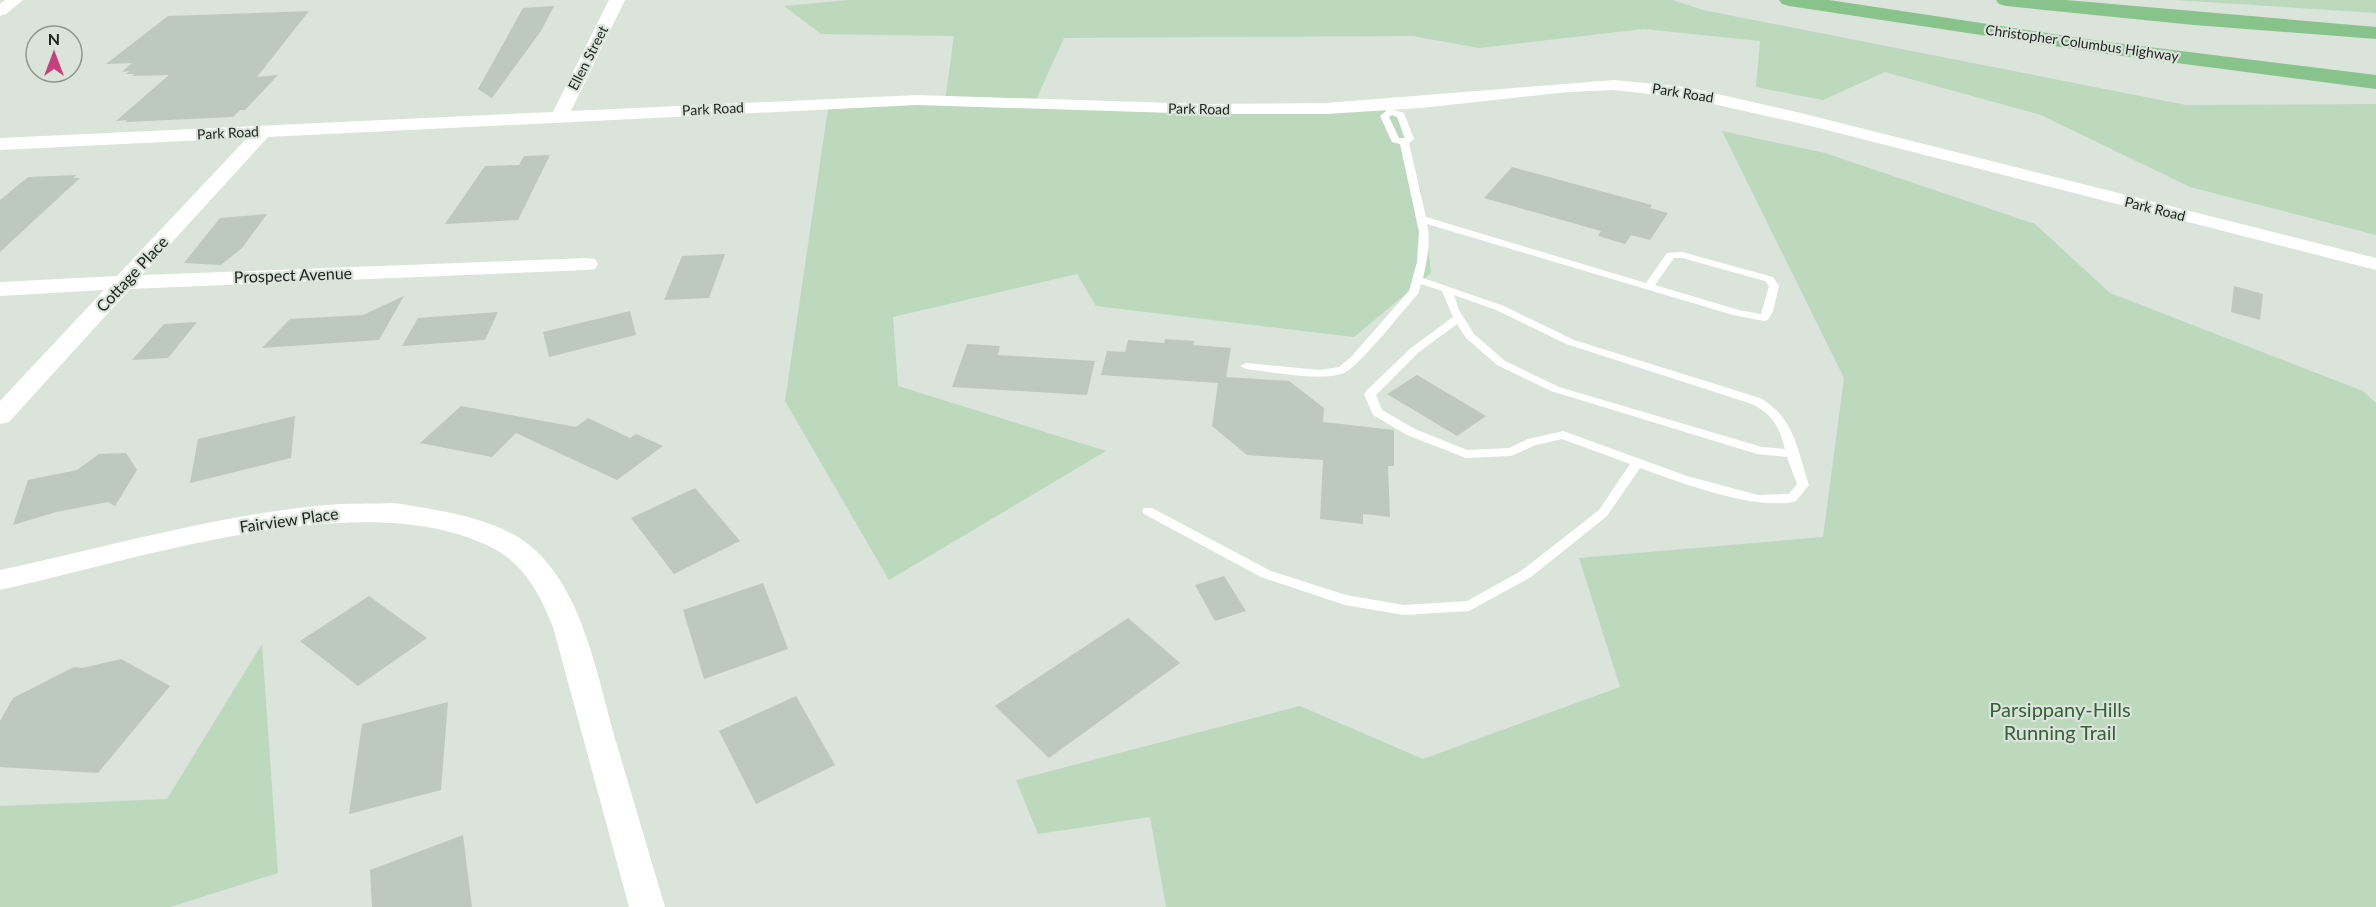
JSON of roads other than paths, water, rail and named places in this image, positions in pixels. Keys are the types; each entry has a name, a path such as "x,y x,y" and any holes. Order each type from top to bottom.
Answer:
{"highway":[{"name":"Christopher Columbus Highway","path":"1789,0 2100,47 2376,82"},
{"name":"Christopher Columbus Highway","path":"2006,0 2194,20 2376,33"}],"street":[{"path":"0,11 15,0 26,0"},
{"name":"Ellen Street","path":"560,116 617,0"},
{"name":"Park Road","path":"0,144 917,100 1198,110 1389,109 1612,85 1717,98 2376,264"},
{"name":"Cottage Place","path":"0,416 263,131"},
{"name":"Prospect Avenue","path":"0,289 586,264"},
{"name":"Fairview Place","path":"0,580 223,530 314,514 367,512 416,515 455,522 484,532 509,545 537,570 557,600 568,627 647,907"}],"lane":[{"path":"1389,109 1401,115 1410,139 1404,142 1395,140 1384,116 1389,109"},
{"path":"1246,366 1320,373 1342,370 1390,321 1414,292 1422,262 1424,232 1404,142"},
{"path":"1421,219 1737,313 1764,318 1774,286 1770,279 1682,255 1671,255 1649,286"},
{"path":"1417,279 1500,308 1570,342 1756,401 1776,413 1783,422 1803,485 1792,498 1758,499 1683,479 1563,435 1532,442 1511,452 1466,454 1411,432 1377,412 1370,394 1415,350 1458,318"},
{"path":"1446,289 1458,318 1470,336 1501,363 1555,389 1761,450 1786,453 1791,450"},
{"path":"1148,512 1266,574 1345,600 1404,610 1469,606 1526,574 1603,513 1638,462"}],"park label":[{"name":"Parsippany-Hills Running Trail","path":"2060,722"}]}
